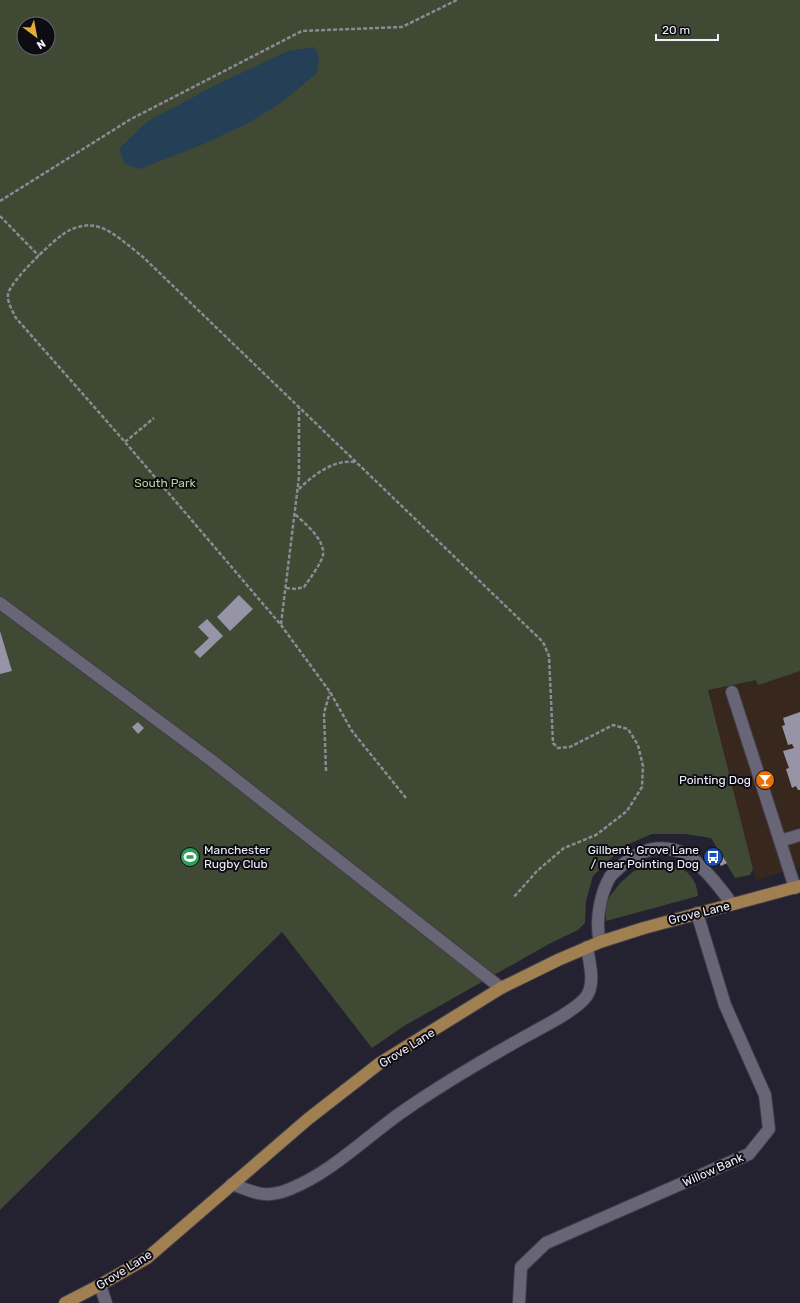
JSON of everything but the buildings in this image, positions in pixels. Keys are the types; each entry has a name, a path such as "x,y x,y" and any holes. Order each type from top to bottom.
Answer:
{"main road":[{"name":"Grove Lane","path":"64,1303 100,1286 147,1258 308,1119 380,1064 501,988 586,947 600,942 697,913 798,887"}],"street":[{"path":"0,603 211,760 501,988"},
{"path":"732,692 780,841 798,887"},
{"path":"780,841 800,834"},
{"path":"600,942 598,926 601,899 610,876 629,858 652,849 671,848 690,856 712,877 732,904"},
{"name":"Willow Bank","path":"519,1303 521,1267 546,1243 749,1154 769,1129 765,1095 726,1005 697,913"},
{"path":"232,1184 253,1192 270,1195 290,1189 320,1173 401,1113 451,1079 573,1008 586,996 591,983 592,972 586,947"},
{"path":"100,1286 106,1303"}],"path":[{"path":"0,201 131,119 302,31 402,27 457,0"},
{"path":"0,216 39,256"},
{"path":"406,798 352,731 330,692 281,625 125,442 16,318 8,295 13,284 39,256 67,232 80,227 95,226 111,232 143,257 173,284 299,408 543,642 550,656 553,743 558,748 570,747 612,725 628,729 638,746 643,766 642,787 627,811 596,835 564,848 537,871 513,898"},
{"path":"281,625 298,490 299,408"},
{"path":"125,442 154,418"},
{"path":"298,490 305,482 326,468 346,461 356,462"},
{"path":"286,588 296,589 304,587 323,556 323,547 319,539 295,514"},
{"path":"326,771 324,713 330,692"}],"shaded area":[{"name":"Pointing Dog","path":"800,614 800,867 756,880 707,690"}],"green space":[{"name":"South Park","path":"0,0 800,0 800,671 758,685 756,680 708,690 753,869 750,875 735,878 711,838 685,834 652,834 624,846 593,876 586,901 585,923 578,930 549,944 404,1026 372,1048 282,932 0,1210"},
{"path":"655,864 672,864 684,870 694,881 698,896 606,921 606,906 610,896 620,883 634,871"}],"water":[{"path":"314,47 319,57 317,73 282,102 250,122 206,143 140,169 125,164 119,149 148,121 216,85 288,51"}],"place":[{"name":"Pointing Dog","path":"765,780"},
{"name":"Manchester Rugby Club","path":"190,857"},
{"name":"Gillbent, Grove Lane / near Pointing Dog","path":"713,857"}]}
